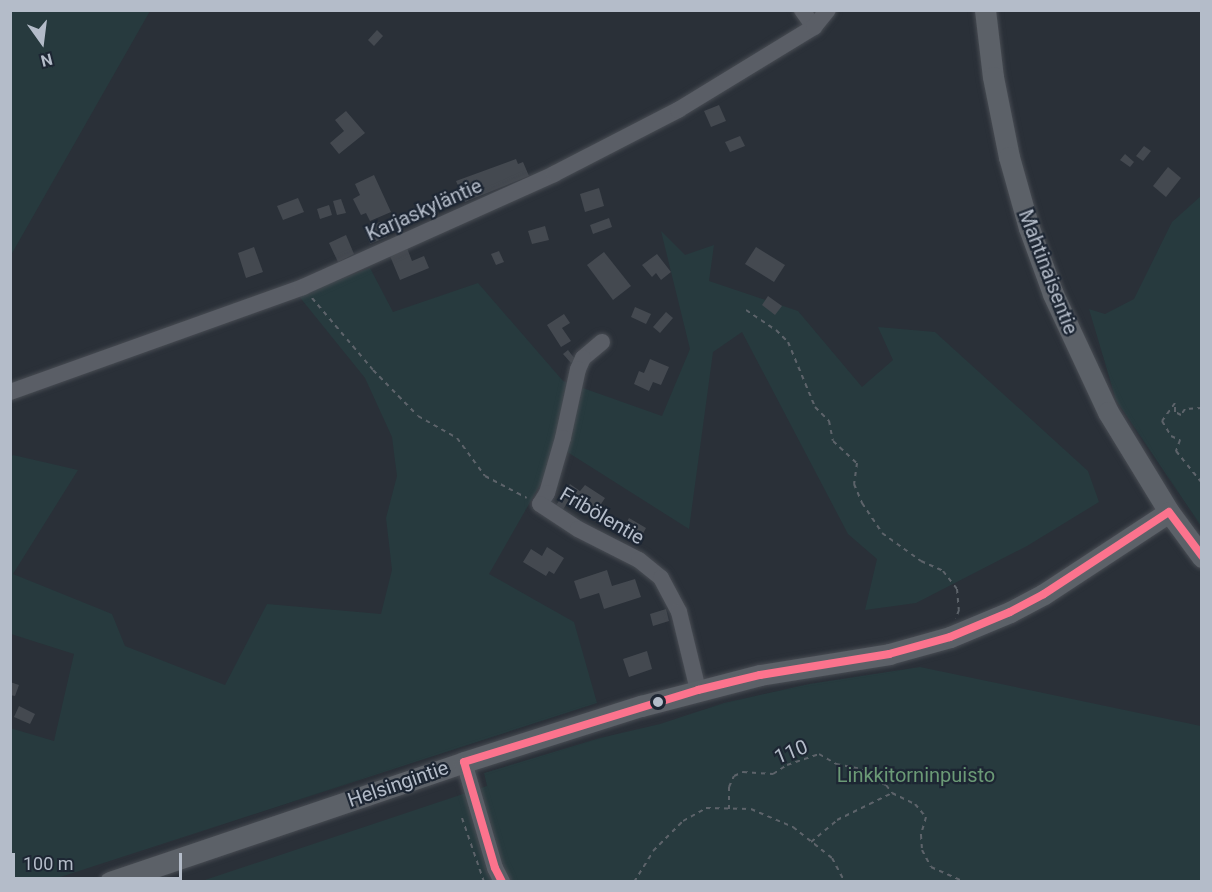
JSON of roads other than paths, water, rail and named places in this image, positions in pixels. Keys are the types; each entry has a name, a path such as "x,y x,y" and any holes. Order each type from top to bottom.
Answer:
{"main road":[{"name":"Mahtinaisentie","path":"985,10 993,77 1010,157 1029,228 1049,283 1108,412 1169,512"},
{"path":"1169,512 1202,557"},
{"name":"Helsingintie","path":"110,882 464,762 698,690 760,675 889,654 950,637 1010,612 1044,594 1169,512"}],"street":[{"path":"802,10 814,27"},
{"name":"Karjaskyläntie","path":"10,392 303,287 554,174 678,110 814,27 828,10"},
{"name":"Fribölentie","path":"602,342 583,358 578,369 563,438 540,504 578,530 639,560 661,578 679,612 698,690"},
{"path":"464,762 495,868 502,882"}],"park label":[{"name":"Linkkitorninpuisto","path":"916,775"}]}
